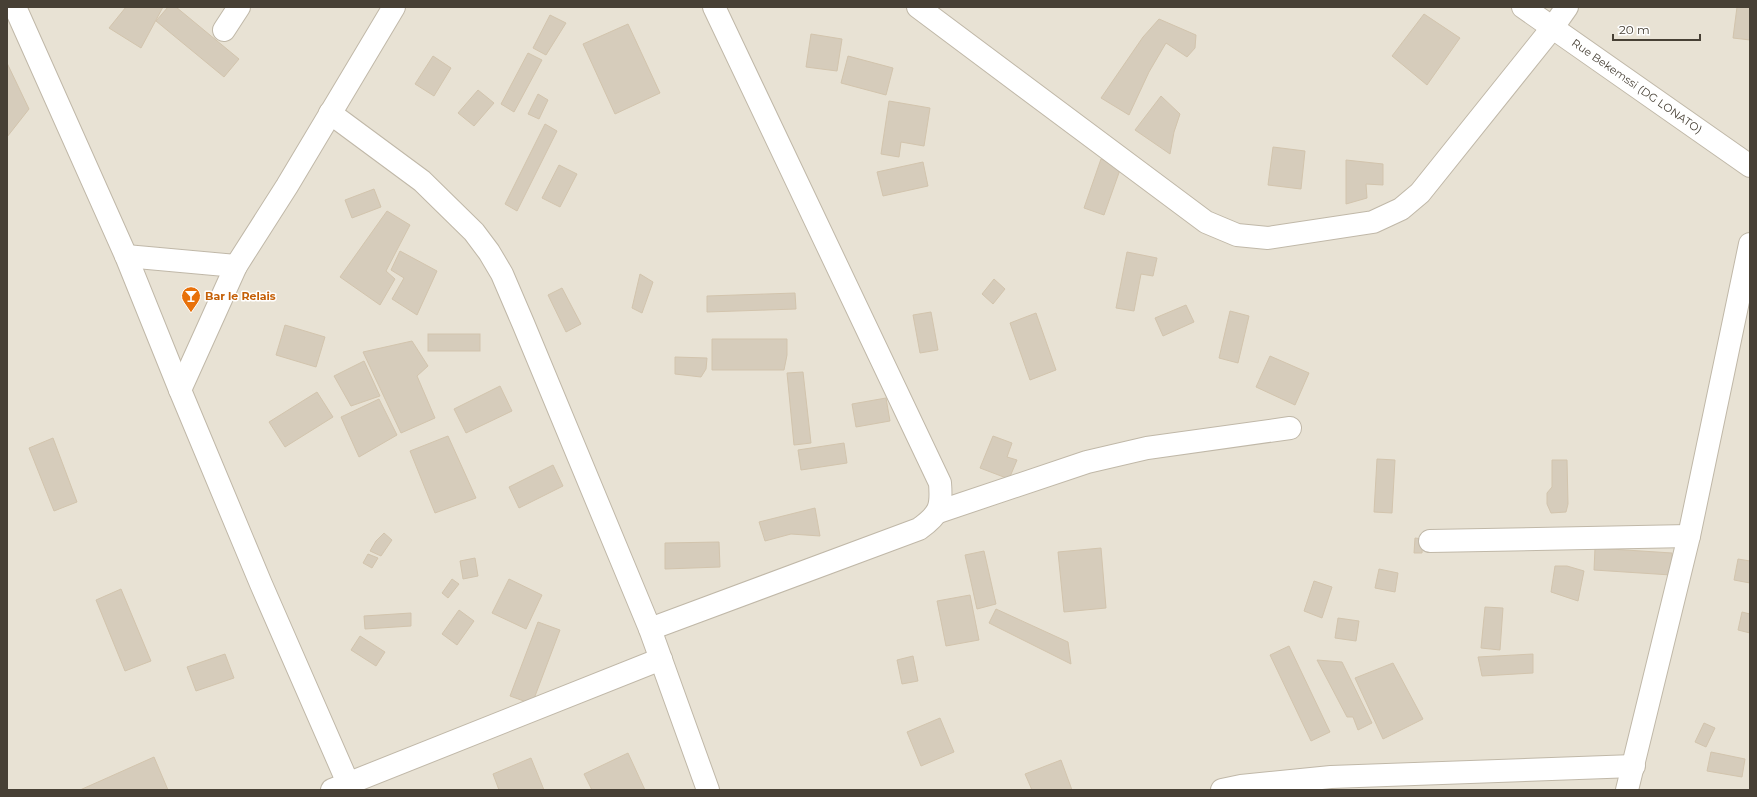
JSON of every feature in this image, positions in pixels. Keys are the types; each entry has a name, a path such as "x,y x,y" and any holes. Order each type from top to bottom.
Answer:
{"street":[{"path":"15,7 126,256 344,788 661,659"},
{"path":"224,30 239,7"},
{"path":"180,390 236,266 394,7"},
{"path":"650,629 919,529 932,520 938,512 941,499 940,483 714,7"},
{"path":"918,7 1206,222 1237,235 1268,238 1374,222 1401,209 1420,193 1553,27 1567,7"},
{"name":"Rue Bekemssi (DG LONATO)","path":"1523,7 1750,166"},
{"path":"330,113 422,181 474,232 489,252 502,274 650,629 708,790"},
{"path":"1627,790 1689,536 1750,244"},
{"path":"126,256 236,266"},
{"path":"938,512 1087,462 1147,448 1290,428"},
{"path":"1430,541 1689,536"},
{"path":"1222,790 1241,786 1331,777 1634,766"}],"shaded area":[{"path":"7,7 1750,7 1750,790 7,790"}],"building":[{"path":"126,7 163,7 141,48 109,28"},
{"path":"168,7 176,7 239,59 224,77 156,21"},
{"path":"1737,7 1750,7 1750,40 1733,38"},
{"path":"1424,14 1460,38 1427,85 1392,56"},
{"path":"550,15 566,23 546,55 533,48"},
{"path":"1159,19 1196,35 1195,48 1187,57 1166,43 1149,72 1129,115 1101,98 1143,37"},
{"path":"628,24 660,93 615,114 583,44"},
{"path":"811,34 842,39 837,71 806,67"},
{"path":"528,53 542,60 514,112 501,104"},
{"path":"433,56 451,68 434,96 415,84"},
{"path":"848,56 893,68 886,95 841,83"},
{"path":"7,63 29,109 7,137"},
{"path":"478,90 494,103 474,126 458,113"},
{"path":"538,94 548,100 539,119 528,114"},
{"path":"1161,96 1180,114 1174,132 1170,154 1135,130"},
{"path":"889,101 930,108 924,146 901,142 899,157 881,154"},
{"path":"545,124 557,131 517,211 505,204"},
{"path":"1273,147 1305,151 1301,189 1268,185"},
{"path":"1101,159 1121,167 1104,215 1084,208"},
{"path":"1346,160 1383,164 1383,185 1366,184 1367,198 1346,204"},
{"path":"923,162 928,186 883,196 877,172"},
{"path":"559,165 577,174 560,207 542,198"},
{"path":"374,189 381,207 352,218 345,200"},
{"path":"387,211 410,225 386,271 395,279 380,305 340,277"},
{"path":"400,251 437,271 417,315 392,299 404,278 391,270"},
{"path":"1127,252 1157,258 1153,276 1141,274 1134,311 1116,308"},
{"path":"640,274 653,282 642,313 632,308"},
{"path":"994,279 1005,289 993,304 982,294"},
{"path":"562,288 581,324 566,332 548,295"},
{"path":"795,293 796,309 707,312 707,296"},
{"path":"1186,305 1194,322 1163,336 1155,318"},
{"path":"1230,311 1249,316 1238,363 1219,358"},
{"path":"931,312 938,350 920,353 913,315"},
{"path":"1036,313 1056,370 1030,380 1010,323"},
{"path":"285,325 325,337 316,367 276,355"},
{"path":"428,334 480,334 480,351 428,351"},
{"path":"712,339 787,339 787,355 784,370 712,370"},
{"path":"412,341 428,366 417,376 435,418 401,433 363,352"},
{"path":"1270,356 1309,373 1295,405 1256,387"},
{"path":"675,357 707,358 706,369 701,377 675,374"},
{"path":"364,361 380,396 351,406 334,376"},
{"path":"803,372 811,443 794,445 787,373"},
{"path":"500,386 512,411 466,433 454,409"},
{"path":"317,392 333,417 285,447 269,422"},
{"path":"886,398 890,421 856,427 852,404"},
{"path":"379,399 397,435 359,457 341,417"},
{"path":"448,436 476,498 435,513 410,451"},
{"path":"993,436 1012,443 1007,457 1017,460 1009,479 980,468"},
{"path":"53,438 77,502 54,511 29,448"},
{"path":"844,443 847,463 801,470 798,450"},
{"path":"1377,459 1395,460 1392,513 1374,512"},
{"path":"1552,460 1567,460 1568,504 1566,512 1551,513 1547,504 1547,493 1552,487"},
{"path":"553,465 563,486 519,508 509,487"},
{"path":"815,508 820,536 791,534 765,541 759,522"},
{"path":"384,533 392,540 381,556 370,551 376,541"},
{"path":"1415,538 1423,539 1422,553 1414,553"},
{"path":"719,542 720,567 665,569 665,543"},
{"path":"1101,548 1106,608 1064,612 1058,552"},
{"path":"1595,548 1672,553 1671,575 1594,570"},
{"path":"984,551 996,604 977,609 965,555"},
{"path":"368,554 378,558 372,568 363,563"},
{"path":"475,558 478,576 463,579 460,561"},
{"path":"1738,559 1750,561 1750,583 1734,580"},
{"path":"1555,566 1567,566 1584,571 1578,601 1551,592"},
{"path":"1379,569 1398,573 1395,592 1375,588"},
{"path":"452,579 459,584 448,598 442,593"},
{"path":"509,579 542,595 526,629 492,613"},
{"path":"1314,581 1332,587 1322,618 1304,611"},
{"path":"121,589 151,661 125,671 96,600"},
{"path":"970,595 979,640 946,646 937,601"},
{"path":"1485,607 1503,608 1500,650 1481,648"},
{"path":"996,609 1068,642 1071,664 989,623"},
{"path":"459,610 474,621 457,645 442,634"},
{"path":"1742,612 1750,614 1750,633 1738,630"},
{"path":"411,613 411,626 365,629 364,616"},
{"path":"1338,618 1359,621 1356,641 1335,638"},
{"path":"538,622 560,630 532,704 510,696"},
{"path":"360,636 385,652 376,666 351,650"},
{"path":"1289,646 1330,732 1311,741 1270,655"},
{"path":"225,654 234,678 196,691 187,667"},
{"path":"1533,654 1533,673 1482,676 1478,657"},
{"path":"913,656 918,681 902,684 897,660"},
{"path":"1317,660 1342,662 1372,723 1358,730 1353,717 1347,717"},
{"path":"1393,663 1423,719 1383,739 1355,678"},
{"path":"940,718 954,752 921,766 907,732"},
{"path":"1704,723 1715,728 1706,747 1695,742"},
{"path":"1711,752 1745,759 1742,777 1707,771"},
{"path":"628,753 645,790 592,790 584,774"},
{"path":"154,757 168,790 80,790"},
{"path":"531,758 544,790 499,790 493,774"},
{"path":"1061,760 1072,790 1032,790 1025,774"}],"place":[{"name":"Bar le Relais","path":"191,313"}]}
